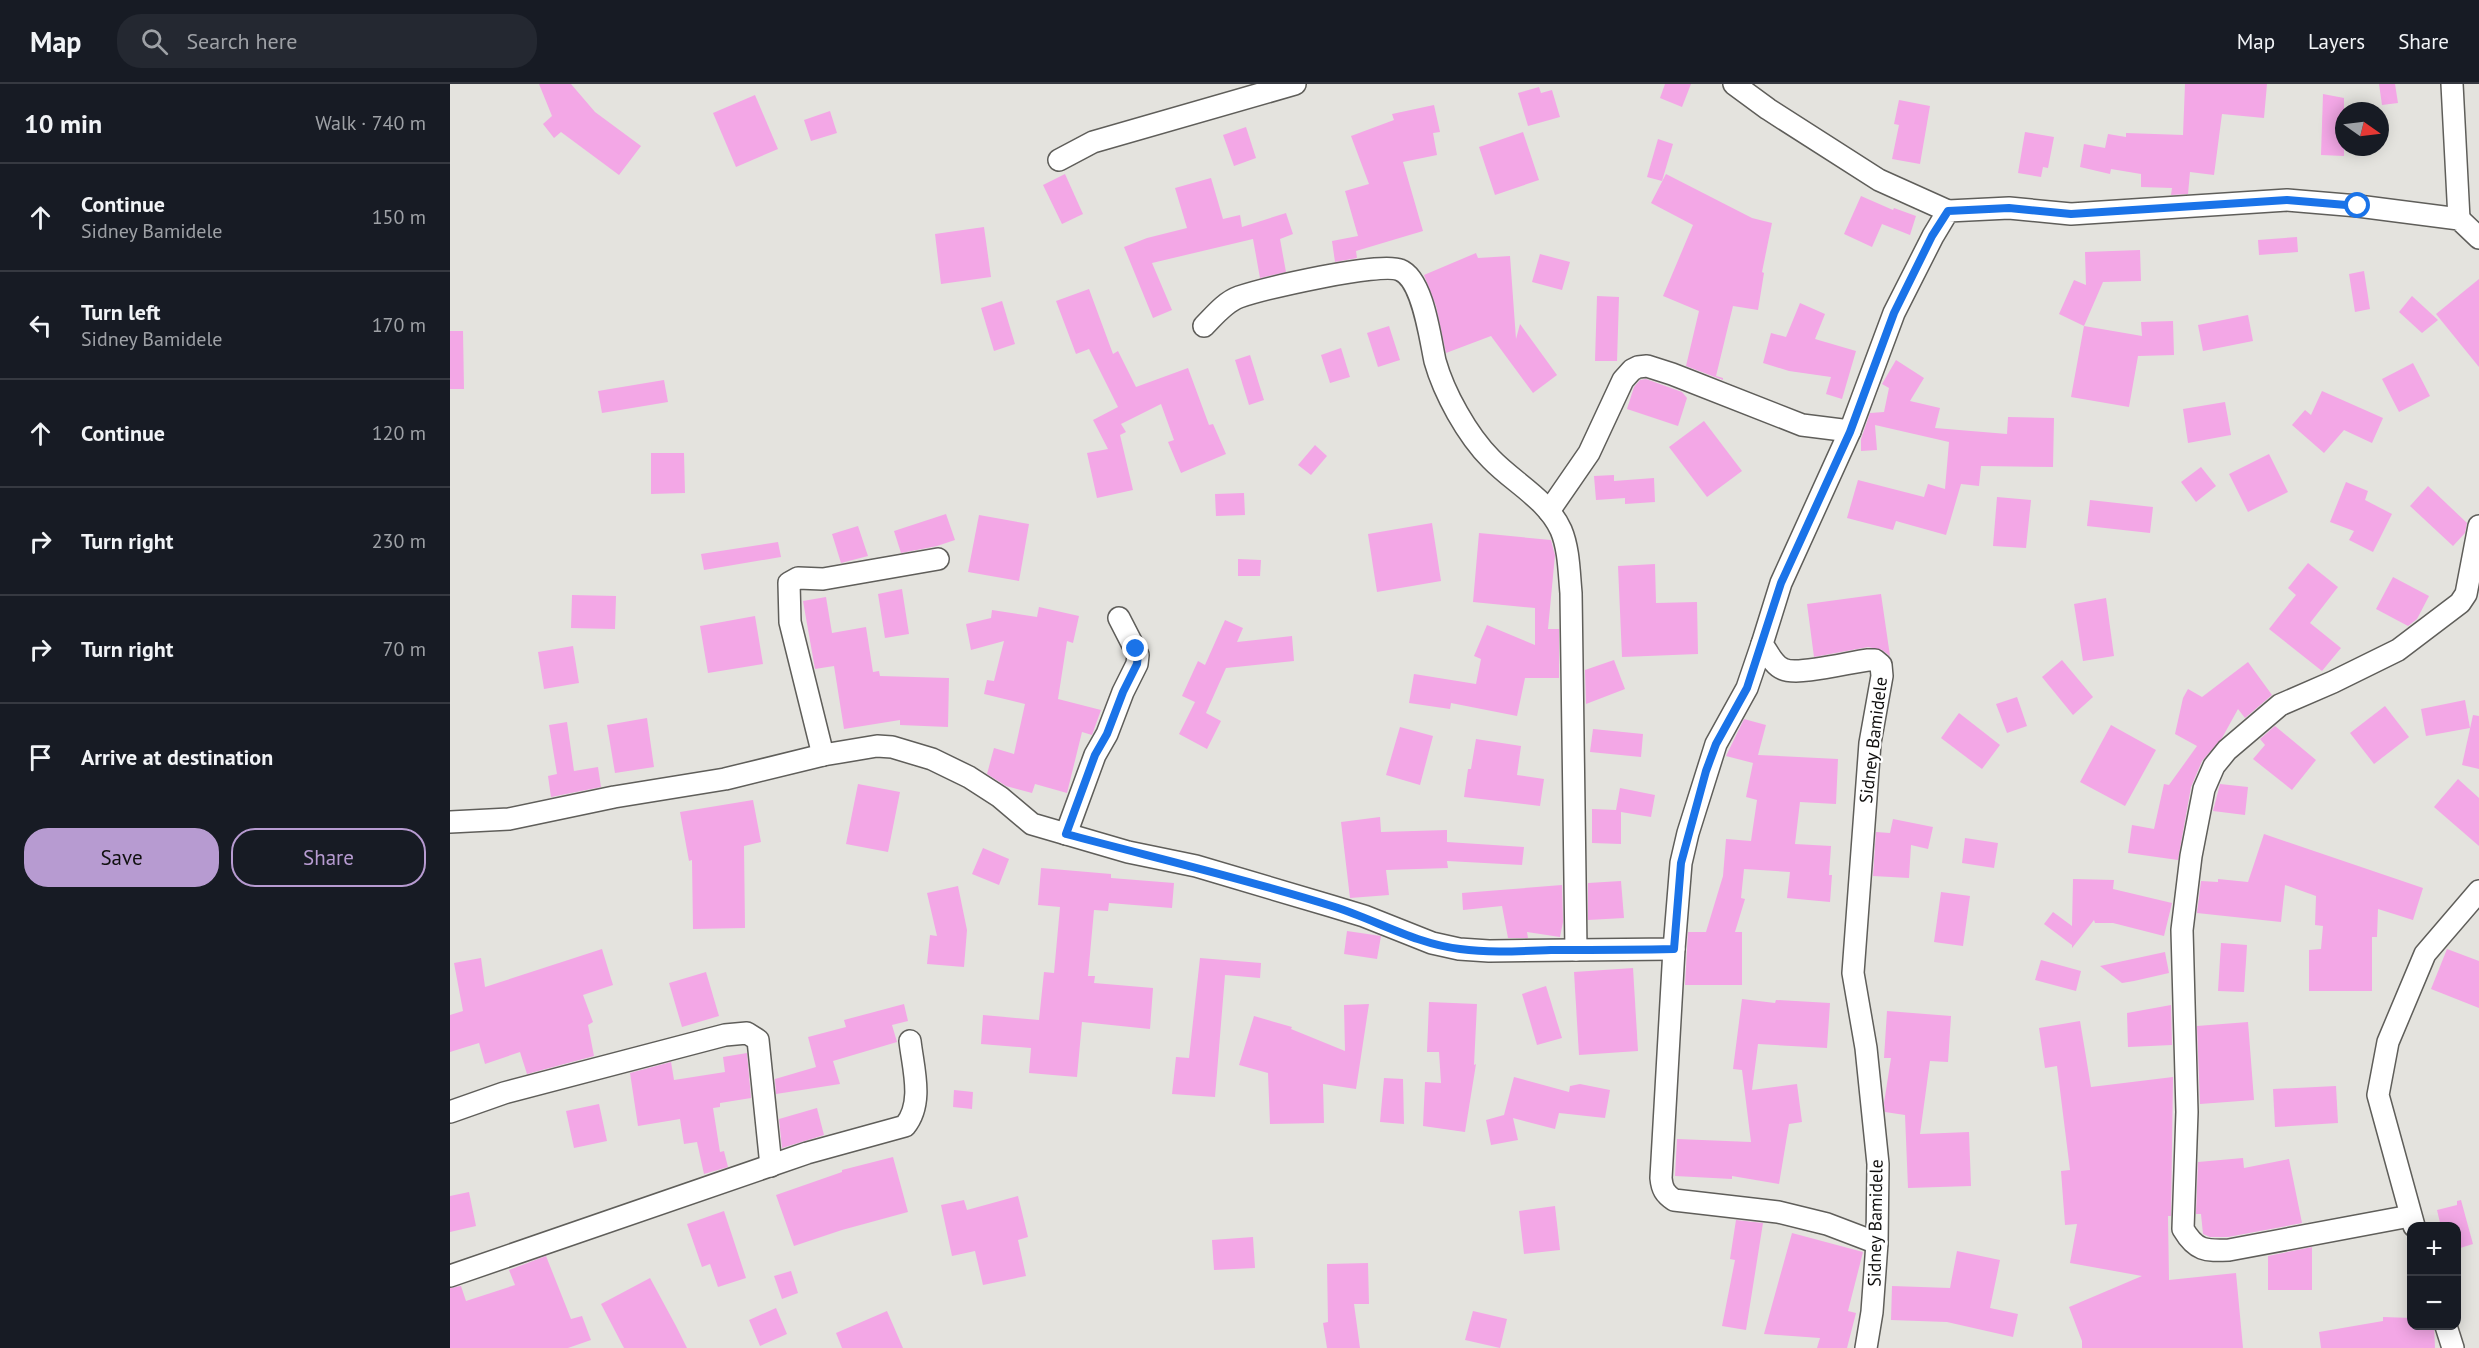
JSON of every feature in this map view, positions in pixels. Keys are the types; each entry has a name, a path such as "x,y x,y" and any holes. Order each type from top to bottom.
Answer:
{"street":[{"path":"1059,160 1093,142 1295,84"},
{"path":"1734,84 1768,109 1879,180 1948,211 2009,208 2071,214 2287,200 2358,206 2459,219 2479,238"},
{"path":"2452,84 2459,219"},
{"path":"1877,1243 1827,1224 1778,1212 1674,1200 1666,1194 1661,1178 1674,949 1681,863 1688,832 1716,744 1747,688 1781,583 1850,432 1894,313 1932,236 1948,211"},
{"path":"1204,326 1237,298 1360,271 1388,267 1401,270 1413,282 1423,308 1440,377 1461,420 1489,458 1549,511 1566,544 1571,593 1576,950"},
{"path":"1549,511 1588,453 1623,380 1638,367 1647,366 1672,374 1802,425 1850,432"},
{"path":"2479,526 2466,594 2460,603 2398,650 2280,705 2226,750 2214,766 2204,789 2193,845 2182,930 2187,1112 2183,1229 2191,1243 2208,1251 2229,1250 2412,1221 2379,1095 2383,1063 2388,1042 2425,954 2479,891"},
{"path":"823,755 790,622 789,583 798,578 823,579 938,559"},
{"path":"1066,834 1095,755 1107,734 1123,692 1137,664 1138,655 1119,618"},
{"name":"Sidney Bamidele","path":"1762,644 1774,662 1782,669 1790,671 1820,669 1868,660 1875,660 1881,665 1882,676 1870,743 1852,973 1866,1047 1878,1164 1877,1243 1872,1312 1866,1348"},
{"path":"450,822 509,819 604,799 725,779 823,755 877,746 921,755 969,777 1000,797 1032,824 1128,852 1196,866 1331,906 1364,916 1432,943 1459,949 1489,951 1674,949"},
{"path":"450,1113 504,1093 725,1035 747,1033 758,1040 771,1166"},
{"path":"450,1276 771,1166 905,1126 912,1117 916,1105 910,1041"},
{"path":"2447,1330 2453,1348"}],"building":[{"path":"539,84 571,84 595,112 641,146 619,175 561,132 554,138 543,124 552,116"},
{"path":"1665,84 1691,84 1682,107 1660,98"},
{"path":"2185,84 2267,84 2264,118 2222,114 2214,175 2190,172 2188,194 2171,195 2172,188 2141,187 2141,174 2111,169 2110,174 2080,167 2084,144 2105,148 2108,134 2126,137 2126,133 2183,135"},
{"path":"2379,84 2395,84 2398,103 2382,102"},
{"path":"1539,87 1541,93 1552,90 1560,117 1528,126 1518,93"},
{"path":"2323,94 2344,98 2344,102 2335,102 2335,156 2321,155"},
{"path":"755,95 778,149 736,167 713,113"},
{"path":"1899,100 1930,106 1920,164 1892,159 1899,125 1894,124"},
{"path":"1434,105 1440,132 1433,133 1437,155 1403,162 1423,231 1356,251 1357,258 1335,262 1332,241 1358,236 1345,191 1369,184 1351,136 1394,120 1392,114"},
{"path":"830,111 837,133 811,141 804,120"},
{"path":"1246,127 1256,158 1234,166 1223,135"},
{"path":"1523,132 1539,180 1495,195 1479,147"},
{"path":"2025,132 2054,137 2048,168 2043,167 2041,177 2018,173"},
{"path":"1658,139 1673,144 1662,181 1647,177"},
{"path":"1065,174 1083,214 1062,224 1043,185"},
{"path":"1666,174 1752,218 1772,223 1762,272 1764,273 1758,310 1733,306 1716,376 1723,380 1686,366 1699,311 1663,296 1693,225 1651,203"},
{"path":"1211,178 1223,219 1240,215 1242,227 1286,213 1293,234 1280,239 1286,272 1260,278 1253,239 1152,263 1172,310 1153,318 1124,247 1147,238 1187,228 1175,188"},
{"path":"1861,196 1893,210 1894,208 1916,216 1910,235 1882,224 1872,247 1844,234"},
{"path":"984,227 991,277 941,284 935,234"},
{"path":"2297,237 2298,252 2259,255 2258,240"},
{"path":"2140,250 2141,281 2103,282 2084,326 2059,314 2074,280 2086,285 2085,252"},
{"path":"1476,253 1478,258 1510,256 1516,339 1520,324 1557,375 1533,393 1491,336 1446,353 1436,306 1424,275"},
{"path":"1540,254 1570,262 1562,290 1532,282"},
{"path":"2364,271 2370,309 2355,312 2349,274"},
{"path":"2479,279 2479,367 2436,314"},
{"path":"1089,289 1113,354 1118,351 1136,387 1188,368 1209,425 1213,424 1226,454 1181,473 1168,442 1174,440 1161,404 1121,424 1126,432 1120,435 1133,490 1097,498 1087,453 1108,449 1093,420 1118,407 1089,349 1076,354 1056,301"},
{"path":"1597,296 1619,297 1617,361 1595,361"},
{"path":"2412,296 2438,320 2422,333 2399,312"},
{"path":"1002,301 1015,344 994,351 981,308"},
{"path":"1800,303 1825,314 1815,339 1856,351 1842,399 1826,394 1831,377 1789,371 1763,363 1771,333 1786,337"},
{"path":"2248,315 2253,341 2203,351 2198,325"},
{"path":"2173,321 2174,355 2138,356 2129,407 2071,397 2084,326 2142,336 2141,322"},
{"path":"1389,326 1400,360 1378,367 1367,333"},
{"path":"450,331 463,331 464,389 450,389"},
{"path":"1341,348 1350,377 1330,383 1321,355"},
{"path":"1250,355 1264,400 1249,405 1235,360"},
{"path":"1896,360 1924,378 1910,401 1940,408 1935,428 2007,434 2008,417 2054,418 2053,467 1981,466 1979,486 1961,484 1946,535 1896,521 1893,530 1847,518 1858,480 1924,497 1928,484 1945,489 1949,442 1875,425 1877,450 1861,451 1861,439 1870,413 1884,412 1889,388 1882,384"},
{"path":"2413,363 2430,396 2399,412 2382,379"},
{"path":"1646,379 1682,392 1687,398 1678,426 1627,409 1634,387 1640,380"},
{"path":"664,380 668,402 602,413 598,391"},
{"path":"2322,391 2383,418 2372,443 2344,430 2324,453 2292,425 2305,410 2311,415"},
{"path":"2225,402 2231,435 2188,443 2183,409"},
{"path":"1704,421 1742,471 1707,497 1669,447"},
{"path":"1315,445 1327,456 1311,475 1298,465"},
{"path":"651,453 684,453 685,493 651,494"},
{"path":"2269,454 2288,492 2248,512 2229,474"},
{"path":"2201,467 2216,486 2196,502 2181,482"},
{"path":"1614,475 1614,481 1654,478 1655,502 1625,504 1625,498 1596,500 1594,476"},
{"path":"2346,482 2368,491 2365,500 2392,514 2373,552 2349,540 2354,531 2330,522"},
{"path":"2428,486 2467,523 2465,533 2453,546 2410,506"},
{"path":"1244,493 1245,515 1216,516 1215,494"},
{"path":"1997,497 2031,500 2026,548 1993,546"},
{"path":"2090,500 2153,507 2150,533 2087,526"},
{"path":"946,514 955,540 901,553 894,531"},
{"path":"979,515 1029,524 1019,581 968,572"},
{"path":"1432,523 1441,581 1377,592 1368,534"},
{"path":"858,526 868,556 841,563 832,534"},
{"path":"1479,533 1551,540 1555,555 1548,629 1559,629 1559,678 1525,678 1517,716 1451,703 1450,709 1409,703 1414,674 1476,684 1481,659 1474,656 1487,625 1535,645 1535,608 1473,602"},
{"path":"778,542 781,557 704,570 701,554"},
{"path":"1238,559 1261,560 1260,576 1238,576"},
{"path":"2308,563 2338,587 2310,623 2341,648 2322,671 2269,629 2296,595 2288,588"},
{"path":"1655,564 1656,603 1697,602 1698,654 1622,657 1618,566"},
{"path":"2393,577 2429,596 2417,619 2408,626 2376,609"},
{"path":"902,589 909,634 885,638 878,594"},
{"path":"1881,594 1890,656 1882,650 1868,647 1814,657 1807,604"},
{"path":"572,595 616,596 615,629 571,628"},
{"path":"826,597 832,633 866,627 873,672 879,671 880,676 949,678 948,727 900,725 900,720 844,729 834,666 815,669 803,601"},
{"path":"2106,598 2114,656 2083,661 2074,604"},
{"path":"1039,607 1079,616 1073,643 1067,641 1058,699 1101,710 1092,735 1082,732 1067,793 1035,784 1032,793 1006,786 987,774 994,748 1014,754 1025,704 984,694 987,680 994,681 1004,641 971,650 966,624 991,618 992,610 1037,617"},
{"path":"755,616 763,664 708,673 700,626"},
{"path":"1225,620 1243,628 1237,642 1292,636 1294,661 1226,668 1206,713 1221,721 1207,749 1179,734 1195,702 1182,696 1198,661 1205,665"},
{"path":"573,646 579,683 544,689 538,652"},
{"path":"1614,660 1625,689 1586,704 1585,670"},
{"path":"2062,660 2093,697 2073,715 2042,677"},
{"path":"2248,662 2272,695 2245,718 2238,709 2222,738 2202,761 2191,787 2178,860 2128,853 2132,825 2154,829 2164,784 2169,785 2197,746 2175,734 2183,698 2188,689 2202,697"},
{"path":"2017,697 2027,726 2007,733 1996,704"},
{"path":"2465,700 2470,728 2426,736 2421,709"},
{"path":"2385,706 2409,737 2374,764 2350,733"},
{"path":"1959,713 2000,745 1982,769 1941,738"},
{"path":"2473,715 2479,716 2479,769 2462,765"},
{"path":"647,718 654,767 615,773 607,725"},
{"path":"1744,719 1766,725 1758,755 1838,759 1836,804 1800,802 1795,844 1831,846 1830,902 1787,898 1790,872 1744,869 1741,898 1745,899 1735,932 1742,932 1742,985 1685,985 1688,932 1706,932 1723,876 1726,839 1751,841 1757,800 1746,797 1753,763 1726,756"},
{"path":"567,722 574,771 598,767 601,787 551,797 548,776 557,774 549,725"},
{"path":"2111,725 2156,750 2125,806 2080,782"},
{"path":"2275,726 2316,760 2292,790 2253,759 2265,745 2260,739"},
{"path":"1400,727 1433,736 1420,785 1386,775"},
{"path":"1593,729 1643,734 1641,757 1590,752"},
{"path":"1476,739 1521,746 1517,775 1544,779 1540,806 1464,797"},
{"path":"2458,779 2479,798 2479,846 2434,807"},
{"path":"858,784 900,792 888,852 846,844"},
{"path":"2220,784 2248,787 2245,815 2213,811"},
{"path":"1620,788 1655,795 1651,817 1621,812 1621,844 1592,843 1592,809 1616,810"},
{"path":"753,800 761,842 744,846 745,928 693,929 692,860 689,861 680,812"},
{"path":"1380,817 1381,832 1447,830 1447,842 1524,847 1522,865 1447,861 1448,868 1386,870 1389,895 1350,898 1341,822"},
{"path":"1893,819 1933,827 1928,849 1911,845 1909,878 1873,876 1876,832 1890,833"},
{"path":"2264,834 2423,888 2413,920 2378,909 2377,937 2372,937 2372,991 2309,991 2309,950 2321,949 2323,926 2315,925 2316,896 2285,885 2281,922 2197,913 2201,881 2218,882 2218,879 2248,882"},
{"path":"1965,838 1998,843 1994,868 1962,863"},
{"path":"983,848 1009,859 999,885 972,874"},
{"path":"1041,868 1111,874 1111,878 1174,883 1172,908 1109,903 1108,911 1094,910 1088,976 1095,976 1094,983 1153,988 1150,1029 1082,1022 1077,1077 1029,1073 1031,1048 981,1044 983,1015 1039,1020 1044,972 1054,973 1060,907 1038,905"},
{"path":"2073,879 2114,880 2113,889 2172,903 2164,936 2113,923 2095,923 2094,920 2072,948 2072,945 2044,924 2053,912 2072,926"},
{"path":"1621,881 1624,918 1588,920 1588,883"},
{"path":"1562,885 1563,922 1560,937 1527,932 1528,938 1508,938 1502,906 1463,910 1462,893"},
{"path":"958,886 967,930 964,967 927,964 930,935 937,936 927,893"},
{"path":"1941,892 1970,896 1963,946 1934,942"},
{"path":"1347,931 1381,936 1377,959 1344,954"},
{"path":"2221,943 2247,945 2244,992 2218,991"},
{"path":"602,949 613,985 583,995 593,1022 588,1025 594,1056 527,1074 520,1052 485,1064 479,1043 450,1052 450,1015 463,1011 454,963 481,958 485,987"},
{"path":"2447,949 2479,961 2479,1008 2431,989"},
{"path":"2165,952 2169,973 2134,981 2122,983 2100,966"},
{"path":"1200,958 1261,963 1260,978 1225,975 1215,1097 1172,1094 1176,1057 1189,1058"},
{"path":"2041,960 2081,971 2076,991 2035,980"},
{"path":"1633,968 1638,1051 1579,1055 1574,972"},
{"path":"706,972 719,1016 682,1027 669,983"},
{"path":"1546,986 1562,1038 1537,1045 1522,994"},
{"path":"1742,999 1775,1003 1776,1000 1830,1003 1827,1048 1758,1044 1752,1090 1797,1084 1802,1122 1789,1124 1779,1184 1732,1176 1732,1179 1675,1176 1677,1139 1751,1142 1742,1070 1733,1069"},
{"path":"1429,1002 1477,1004 1474,1065 1476,1064 1465,1132 1423,1126 1425,1082 1441,1083 1439,1052 1427,1052"},
{"path":"904,1004 908,1021 892,1025 897,1042 833,1061 840,1084 776,1094 775,1079 816,1067 808,1037 846,1027 844,1020"},
{"path":"1369,1004 1356,1089 1323,1084 1324,1123 1270,1124 1268,1073 1239,1065 1254,1016 1292,1027 1291,1029 1345,1051 1344,1005"},
{"path":"2171,1005 2172,1045 2128,1047 2127,1013"},
{"path":"1887,1011 1951,1016 1948,1062 1930,1061 1920,1134 1969,1132 1971,1186 1908,1188 1905,1115 1885,1112 1884,1103 1891,1058 1884,1058"},
{"path":"2080,1021 2091,1087 2173,1077 2171,1216 2168,1216 2169,1280 2236,1273 2243,1348 2082,1348 2082,1341 2069,1307 2142,1276 2070,1263 2077,1224 2065,1225 2061,1171 2070,1170 2057,1066 2045,1068 2039,1028"},
{"path":"2248,1022 2254,1100 2200,1104 2197,1026"},
{"path":"747,1053 751,1098 720,1103 720,1107 713,1108 720,1152 724,1151 728,1167 704,1174 697,1142 684,1144 680,1119 638,1126 630,1073 671,1062 674,1080 725,1072 723,1057"},
{"path":"1514,1077 1569,1092 1570,1086 1580,1084 1610,1090 1605,1118 1559,1113 1555,1129 1513,1118 1518,1140 1491,1145 1486,1120 1504,1115"},
{"path":"1384,1078 1403,1079 1404,1124 1380,1122"},
{"path":"2336,1086 2338,1123 2275,1127 2273,1089"},
{"path":"954,1090 973,1092 972,1109 953,1107"},
{"path":"599,1104 607,1141 574,1148 566,1111"},
{"path":"817,1108 824,1135 782,1148 779,1119"},
{"path":"893,1157 908,1212 794,1246 776,1195 842,1172 842,1170"},
{"path":"2243,1158 2244,1168 2289,1159 2302,1223 2228,1237 2210,1237 2203,1234 2201,1214 2196,1214 2198,1162"},
{"path":"469,1192 476,1226 450,1232 450,1196"},
{"path":"1018,1196 1028,1237 1018,1240 1026,1276 983,1285 975,1251 952,1256 941,1205 964,1200 967,1210"},
{"path":"2461,1200 2473,1244 2461,1248 2461,1222 2440,1222 2437,1210 2457,1205 2457,1201"},
{"path":"1555,1206 1560,1250 1524,1254 1519,1211"},
{"path":"724,1211 746,1278 718,1287 710,1264 702,1267 687,1224"},
{"path":"1736,1220 1763,1223 1746,1330 1722,1326 1735,1260 1730,1259"},
{"path":"1792,1233 1863,1252 1848,1311 1856,1313 1847,1348 1817,1348 1820,1338 1764,1334"},
{"path":"1253,1237 1255,1268 1214,1270 1212,1240"},
{"path":"2312,1247 2312,1290 2268,1290 2268,1256"},
{"path":"1957,1251 2000,1260 1990,1308 2018,1314 2013,1337 1947,1322 1891,1320 1892,1286 1950,1288"},
{"path":"546,1256 571,1319 582,1316 591,1340 568,1348 450,1348 450,1288 461,1286 466,1301 515,1285 509,1270"},
{"path":"1368,1263 1369,1304 1354,1304 1360,1348 1327,1348 1323,1323 1328,1322 1327,1264"},
{"path":"791,1271 798,1293 782,1299 774,1276"},
{"path":"650,1278 687,1348 624,1348 601,1304"},
{"path":"776,1308 787,1334 760,1346 749,1320"},
{"path":"887,1311 903,1348 842,1348 836,1333"},
{"path":"1473,1311 1507,1319 1500,1348 1465,1340"},
{"path":"2383,1317 2407,1318 2407,1330 2434,1330 2435,1348 2321,1348 2319,1332 2383,1321"}],"route":[{"path":"1136,649 1137,664 1123,692 1107,734 1095,755 1066,834 1128,852 1196,866 1364,916 1432,943 1459,949 1489,951 1674,949 1681,863 1688,832 1716,744 1747,688 1781,583 1850,432 1894,313 1932,236 1948,211 2009,208 2071,214 2287,200 2358,206"}]}
